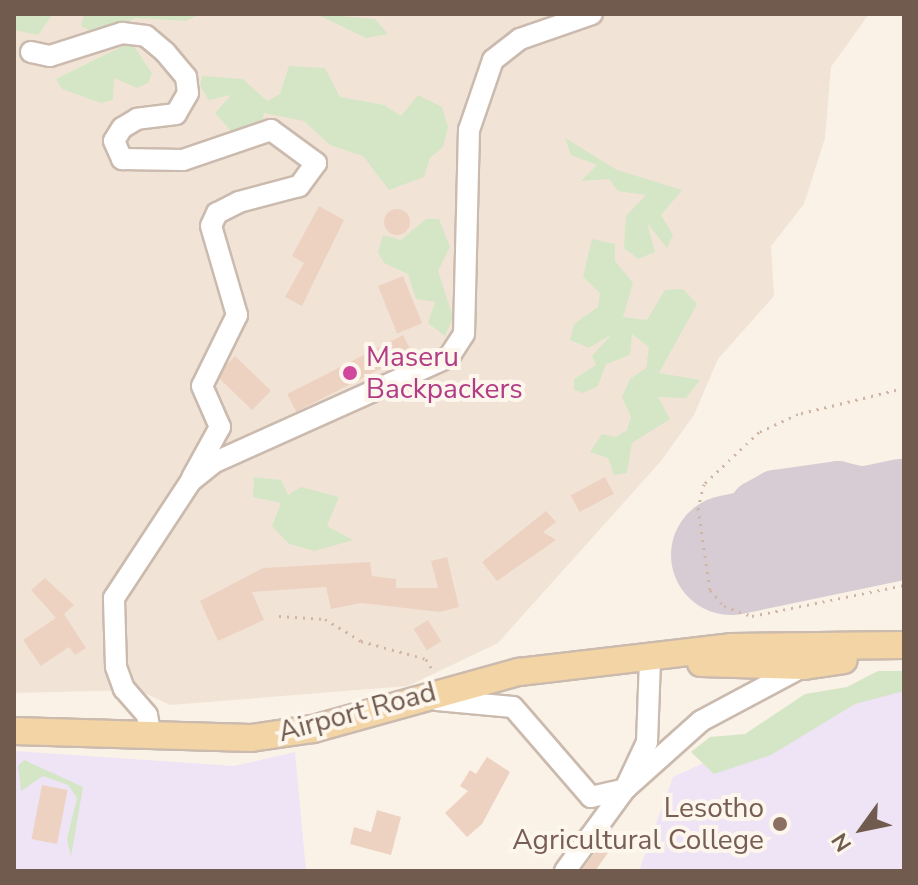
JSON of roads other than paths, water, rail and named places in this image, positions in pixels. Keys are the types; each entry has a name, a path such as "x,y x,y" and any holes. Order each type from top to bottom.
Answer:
{"main road":[{"name":"Airport Road","path":"14,731 203,741 313,729 463,684 731,647 904,645"},
{"name":"Airport Road","path":"650,659 804,666 826,660 904,661"}],"street":[{"path":"191,481 242,447 449,357 464,334 469,130 493,60 520,39 592,14"},
{"path":"31,52 50,56 122,33 146,36 165,52 186,77 188,93 176,114 137,119 122,128 114,141 122,159 183,160 271,130 316,163 315,173 299,186 239,202 217,213 211,226 237,315 202,386 220,427 191,481 114,598 116,667 124,689 147,715 151,738"},
{"path":"565,871 625,789 647,742 650,659"},
{"path":"413,698 513,707 591,797 625,789 701,721 804,666"}],"place":[{"name":"Maseru Backpackers","path":"350,373"},
{"name":"Lesotho Agricultural College","path":"780,824"}]}
